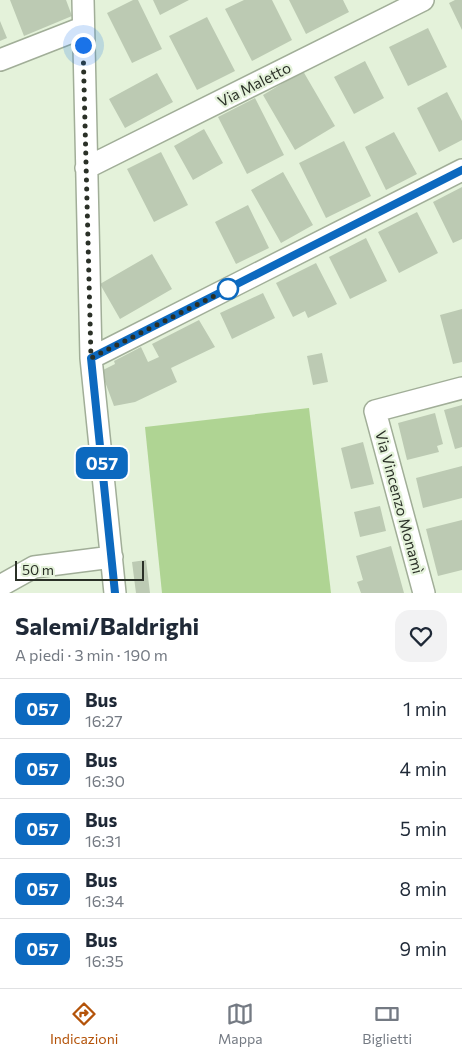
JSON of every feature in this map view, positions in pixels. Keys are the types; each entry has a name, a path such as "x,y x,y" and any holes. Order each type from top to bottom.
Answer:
{"street":[{"path":"83,0 82,28 91,358 115,593"},
{"name":"Via Maletto","path":"86,168 422,0"},
{"path":"0,60 82,28"},
{"path":"91,358 462,170"},
{"name":"Via Vincenzo Monamì","path":"424,593 375,412 462,388"},
{"path":"0,586 34,567 112,557"}],"green space":[{"path":"309,408 331,593 162,593 145,427"}],"building":[{"path":"10,0 66,0 72,16 24,36"},
{"path":"133,0 138,0 162,49 132,63 107,13"},
{"path":"153,0 189,0 160,15"},
{"path":"244,0 272,0 292,40 252,61 225,9"},
{"path":"289,0 343,0 349,12 306,34"},
{"path":"455,0 462,0 462,30 449,3"},
{"path":"207,17 235,71 197,90 169,36"},
{"path":"0,21 7,38 0,41"},
{"path":"428,28 447,67 408,86 389,47"},
{"path":"365,61 384,98 354,114 334,77"},
{"path":"303,71 335,126 295,150 263,95"},
{"path":"157,73 173,102 125,128 109,99"},
{"path":"447,92 462,121 462,140 439,152 417,108"},
{"path":"255,98 284,155 247,174 218,117"},
{"path":"204,129 223,163 193,180 174,146"},
{"path":"394,132 417,174 386,190 365,147"},
{"path":"344,141 371,196 326,218 299,163"},
{"path":"161,152 188,205 154,222 127,169"},
{"path":"283,172 313,225 281,243 251,190"},
{"path":"462,187 462,239 453,243 433,202"},
{"path":"248,205 269,248 236,264 215,222"},
{"path":"417,212 438,253 399,273 378,232"},
{"path":"366,238 387,281 350,299 329,257"},
{"path":"152,254 172,289 120,319 100,284"},
{"path":"316,263 337,304 308,318 305,311 293,317 276,283"},
{"path":"263,293 275,318 232,339 220,313"},
{"path":"462,309 462,362 453,364 440,315"},
{"path":"199,320 215,347 171,368 177,382 135,402 114,406 101,371 115,364 114,361 141,347 148,362 159,357 152,344"},
{"path":"322,353 328,382 313,385 307,356"},
{"path":"462,405 462,447 455,449 444,410"},
{"path":"435,413 443,444 437,446 439,452 407,460 398,423"},
{"path":"363,442 374,484 351,489 341,448"},
{"path":"462,466 462,498 423,508 416,478"},
{"path":"380,506 386,531 360,537 354,512"},
{"path":"462,520 462,570 438,576 426,529"},
{"path":"391,546 404,593 361,593 357,582 363,580 356,556"},
{"path":"146,560 150,593 136,593 132,562"}],"bus line":[{"name":"057","path":"115,593 91,358 462,170"}],"route":[{"path":"83,45 91,358 232,287 228,289"}]}
